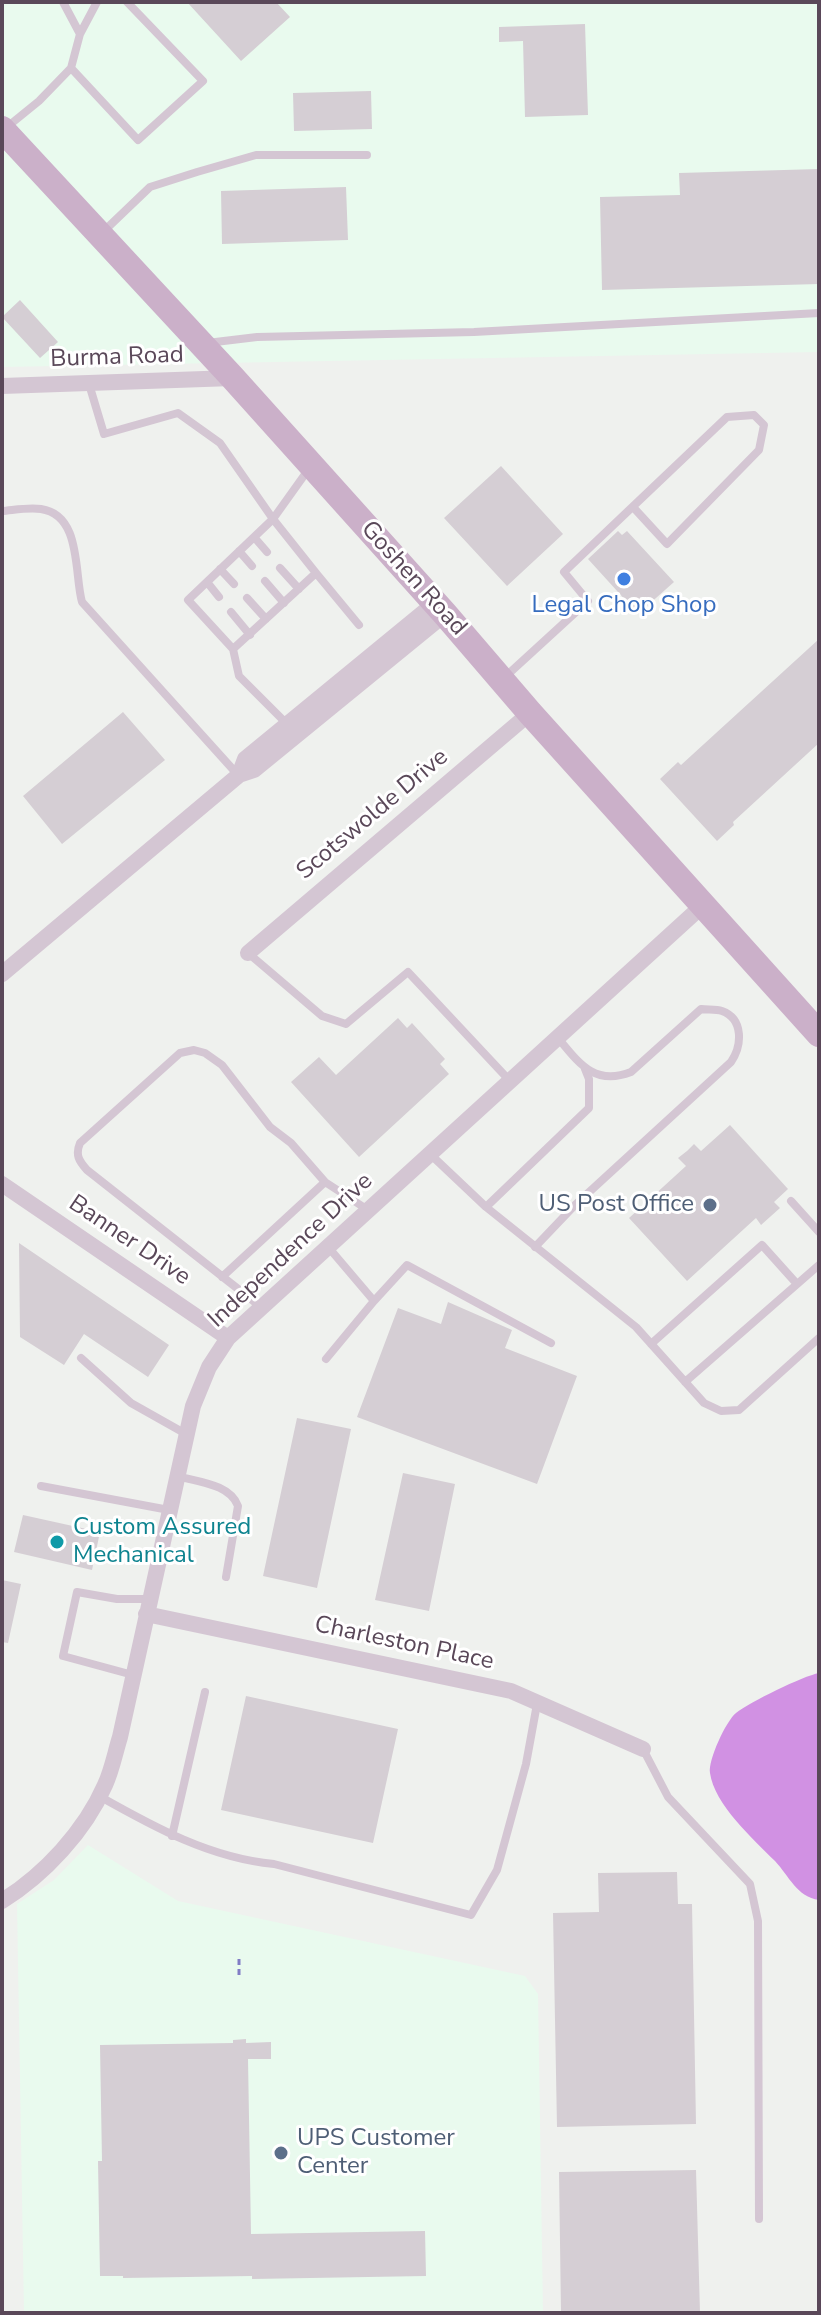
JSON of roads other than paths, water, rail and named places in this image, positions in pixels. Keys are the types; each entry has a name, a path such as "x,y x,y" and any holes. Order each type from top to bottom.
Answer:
{"main road":[{"name":"Goshen Road","path":"4,133 312,465 819,1034"}],"street":[{"name":"Burma Road","path":"2,386 233,378"},
{"path":"2,974 239,775 254,770 291,729 440,608"},
{"name":"Scotswolde Drive","path":"248,953 530,713"},
{"name":"Independence Drive","path":"2,1901 21,1888 60,1851 105,1786 120,1737 193,1406 209,1367 228,1338 702,906"},
{"name":"Banner Drive","path":"2,1184 228,1338"},
{"name":"Charleston Place","path":"148,1607 511,1691 643,1749"}],"lane":[{"path":"63,2 80,34"},
{"path":"4,133 71,68 80,34 97,2"},
{"path":"71,68 138,140 203,81 127,2"},
{"path":"100,234 150,187 197,172 256,155 367,155"},
{"path":"202,344 257,337 474,332 819,313"},
{"path":"88,383 104,434 178,413 220,443 273,519 359,625"},
{"path":"502,681 588,601 564,572 727,417 754,415 764,425 759,450 667,544 633,507"},
{"path":"291,729 239,676 233,649 188,600 273,519 312,465"},
{"path":"2,511 44,509 66,525 76,552 77,588 82,602 239,775"},
{"path":"254,537 267,552"},
{"path":"239,551 252,566"},
{"path":"280,568 299,589"},
{"path":"220,569 234,584"},
{"path":"233,649 316,573"},
{"path":"265,581 284,603"},
{"path":"207,582 219,597"},
{"path":"247,598 266,619"},
{"path":"231,612 250,635"},
{"path":"248,953 322,1016 346,1024 408,972 510,1081"},
{"path":"535,1247 575,1205 731,1062 738,1051 739,1034 735,1021 721,1011 701,1009 631,1072 618,1077 585,1069"},
{"path":"486,1207 589,1108 591,1096 585,1069 558,1038"},
{"path":"262,1308 87,1170 79,1161 77,1151 80,1143 180,1053 194,1050 205,1053 222,1065 270,1127 291,1143 325,1182 368,1210"},
{"path":"430,1154 486,1207 636,1327 704,1403 721,1411 739,1410 819,1338"},
{"path":"222,1277 325,1182"},
{"path":"791,1201 819,1232"},
{"path":"651,1344 762,1245 797,1284"},
{"path":"329,1248 374,1301"},
{"path":"326,1359 407,1265 551,1343"},
{"path":"685,1382 819,1265"},
{"path":"81,1358 131,1403 186,1434"},
{"path":"177,1475 228,1490 236,1500 238,1506 226,1577"},
{"path":"41,1486 169,1510"},
{"path":"133,1675 63,1656 77,1592 148,1607"},
{"path":"172,1836 205,1692"},
{"path":"99,1796 172,1836 244,1861 274,1864 471,1915 497,1870 526,1764 537,1703"},
{"path":"643,1749 668,1797 750,1884 758,1921 759,2219"}],"place":[{"name":"Legal Chop Shop","path":"624,579"},
{"name":"US Post Office","path":"710,1205"},
{"name":"Custom Assured Mechanical","path":"57,1542"},
{"name":"UPS Customer Center","path":"281,2153"}]}
